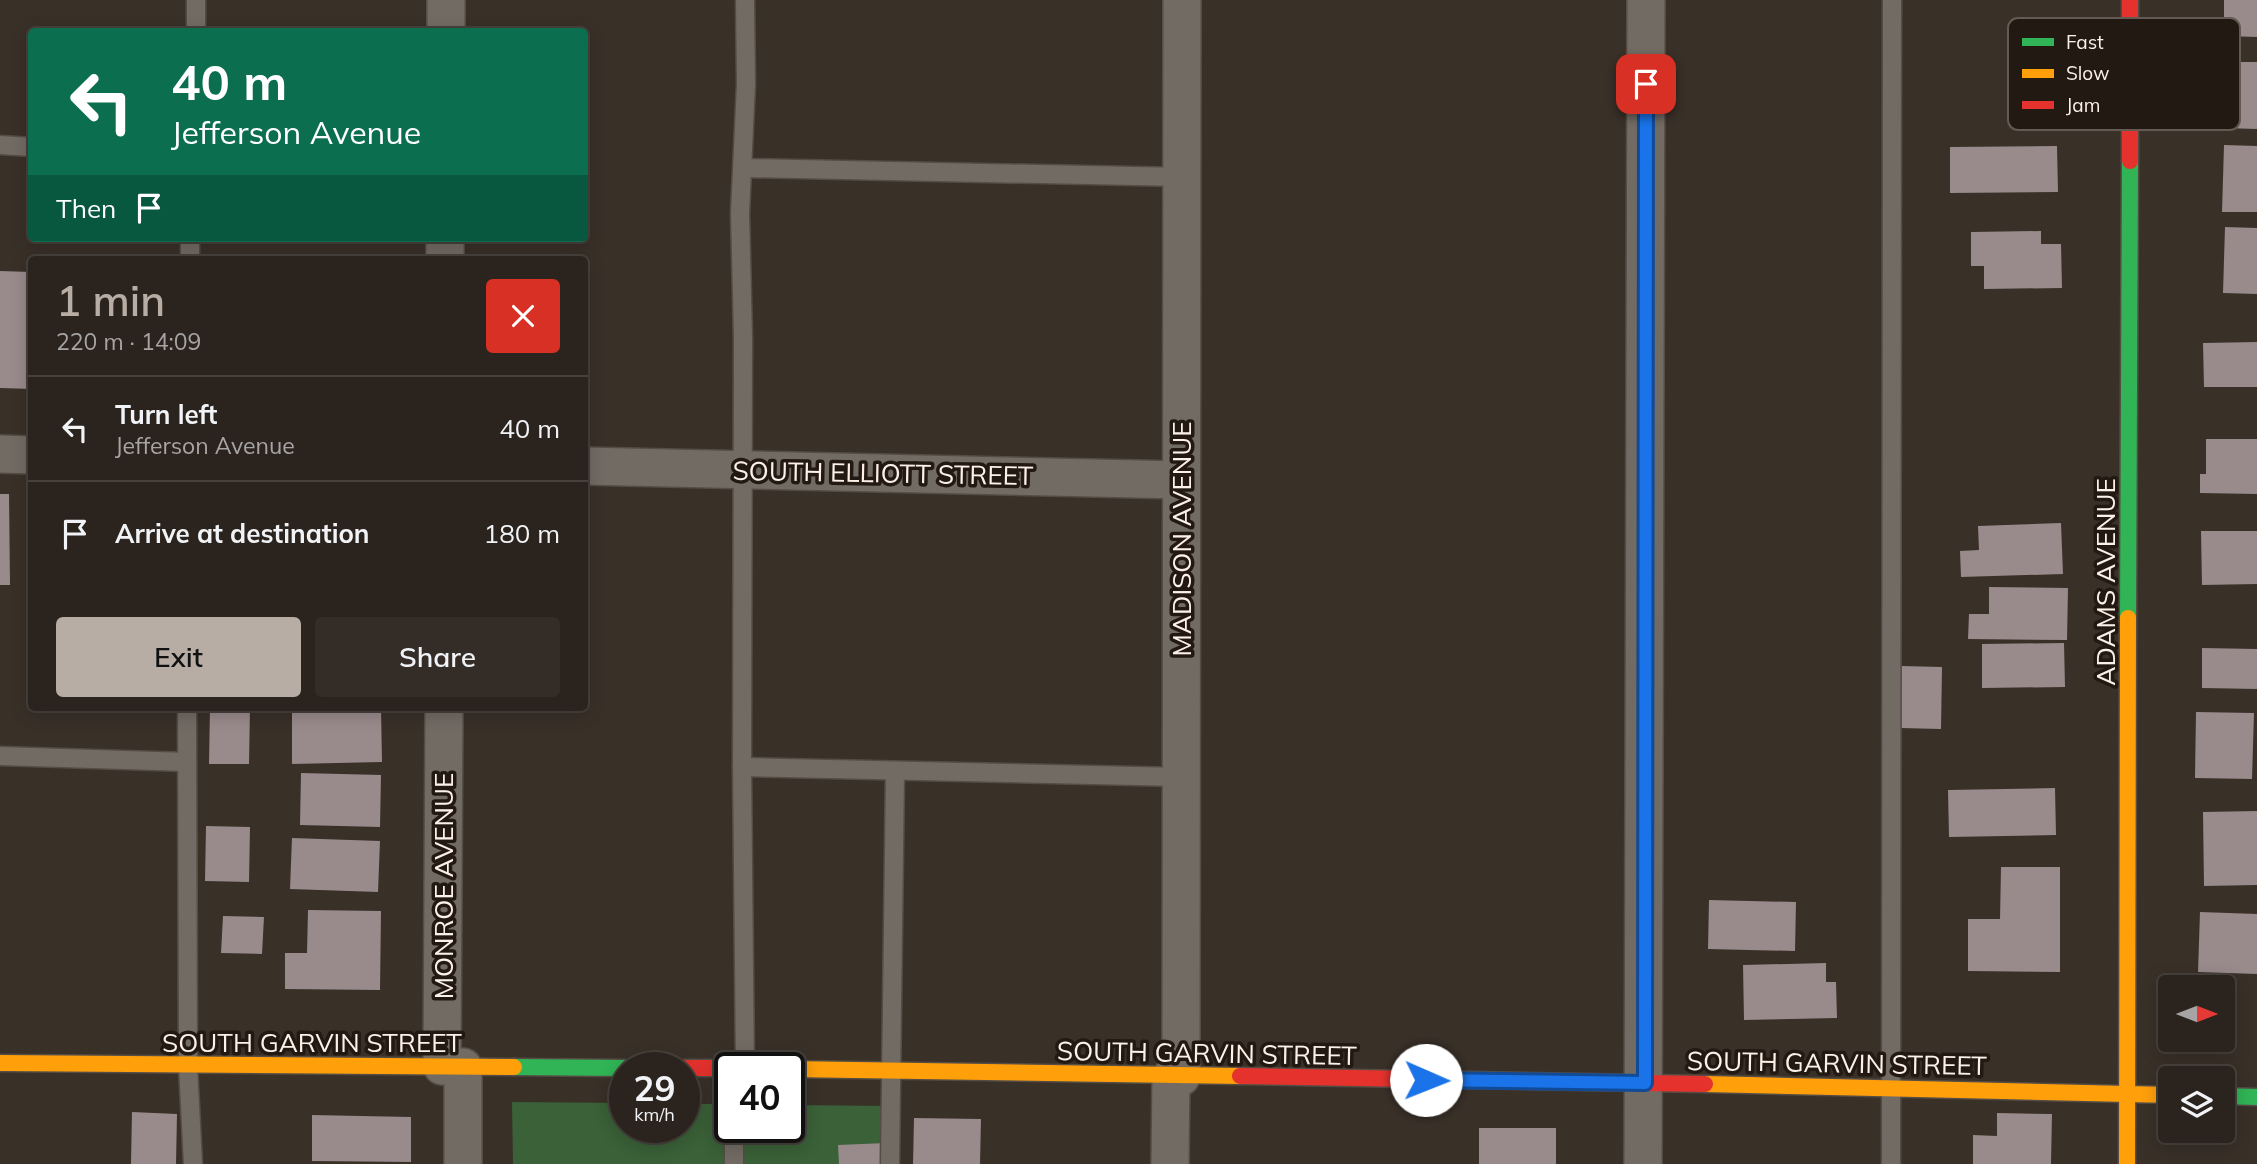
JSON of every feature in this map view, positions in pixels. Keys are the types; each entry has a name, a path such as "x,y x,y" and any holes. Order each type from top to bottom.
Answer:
{"street":[{"path":"446,0 446,28"},
{"name":"MADISON AVENUE","path":"1170,1164 1176,1077 1180,777 1182,0"},
{"path":"1643,1164 1646,0"},
{"name":"ADAMS AVENUE","path":"2130,0 2130,18"},
{"name":"ADAMS AVENUE","path":"2127,1164 2130,130"},
{"path":"0,454 28,454"},
{"name":"SOUTH ELLIOTT STREET","path":"588,466 1181,480"},
{"name":"MONROE AVENUE","path":"444,711 452,1066 463,1164"},
{"name":"SOUTH GARVIN STREET","path":"0,1063 609,1068"},
{"name":"SOUTH GARVIN STREET","path":"805,1069 2158,1095"},
{"path":"2235,1096 2257,1097"}],"lane":[{"path":"196,0 196,28"},
{"path":"745,0 744,168 740,213 743,469 741,767 745,1052"},
{"path":"1891,1164 1892,0"},
{"path":"0,145 28,147"},
{"path":"744,168 1182,177"},
{"path":"187,711 188,1066 192,1164"},
{"path":"0,756 187,762"},
{"path":"741,767 1180,777"},
{"path":"890,1164 895,771"},
{"path":"734,1143 734,1164"}],"green space":[{"path":"512,1102 609,1103 609,1143 700,1143 700,1104 714,1104 714,1143 805,1143 805,1105 889,1106 888,1164 513,1164"}],"building":[{"path":"2224,0 2257,0 2257,37 2240,36 2240,18 2224,18"},
{"path":"2240,62 2257,62 2257,129 2240,128"},
{"path":"2224,145 2257,146 2257,212 2222,212"},
{"path":"2057,146 2058,192 1950,193 1950,147"},
{"path":"2225,227 2257,228 2257,294 2223,293"},
{"path":"2041,231 2041,244 2061,244 2062,288 1984,289 1984,266 1971,266 1971,232"},
{"path":"0,271 28,272 28,389 0,388"},
{"path":"2257,342 2257,387 2204,387 2203,343"},
{"path":"2206,439 2257,439 2257,494 2200,493 2200,474 2206,474"},
{"path":"0,494 9,494 10,585 0,585"},
{"path":"2061,523 2063,574 1961,577 1960,551 1979,550 1978,526"},
{"path":"2201,531 2257,531 2257,584 2202,585"},
{"path":"1989,587 2068,588 2067,640 1968,639 1969,614 1989,614"},
{"path":"2064,643 2065,687 1982,688 1982,644"},
{"path":"2202,648 2257,649 2257,689 2202,688"},
{"path":"1901,666 1942,667 1941,729 1900,728"},
{"path":"210,711 250,711 249,764 209,764"},
{"path":"292,711 381,711 382,762 292,764"},
{"path":"2196,712 2254,713 2252,779 2195,778"},
{"path":"301,773 381,775 380,827 300,825"},
{"path":"2055,788 2056,835 1949,837 1948,790"},
{"path":"2257,811 2257,885 2204,886 2203,812"},
{"path":"206,826 250,827 249,882 205,881"},
{"path":"292,838 380,841 378,892 290,889"},
{"path":"2001,867 2060,867 2060,972 1968,971 1968,919 2000,919"},
{"path":"1709,900 1796,902 1795,951 1708,949"},
{"path":"308,910 381,911 380,990 285,989 285,953 307,953"},
{"path":"2200,912 2257,914 2257,974 2198,972"},
{"path":"223,916 264,917 262,954 221,953"},
{"path":"1826,963 1826,982 1836,982 1837,1018 1744,1020 1743,965"},
{"path":"132,1112 177,1114 176,1164 131,1164"},
{"path":"1997,1113 2052,1114 2051,1164 1973,1164 1973,1135 1997,1136"},
{"path":"312,1115 411,1117 411,1162 312,1161"},
{"path":"914,1118 981,1119 980,1164 913,1164"},
{"path":"1479,1128 1556,1128 1556,1164 1479,1164"},
{"path":"886,1143 886,1164 839,1164 838,1145"}],"traffic: fast":[{"path":"2128,618 2130,161"},
{"path":"514,1067 609,1068"},
{"path":"2235,1096 2257,1097"}],"traffic: slow":[{"path":"2127,1164 2128,618"},
{"path":"0,1063 514,1067"},
{"path":"805,1069 1240,1076"},
{"path":"1705,1084 2158,1095"}],"traffic: jam":[{"path":"2130,0 2130,18"},
{"path":"2130,130 2130,161"},
{"path":"700,1068 714,1068"},
{"path":"1240,1076 1705,1084"}],"route":[{"path":"1426,1080 1645,1083 1646,84"}]}
